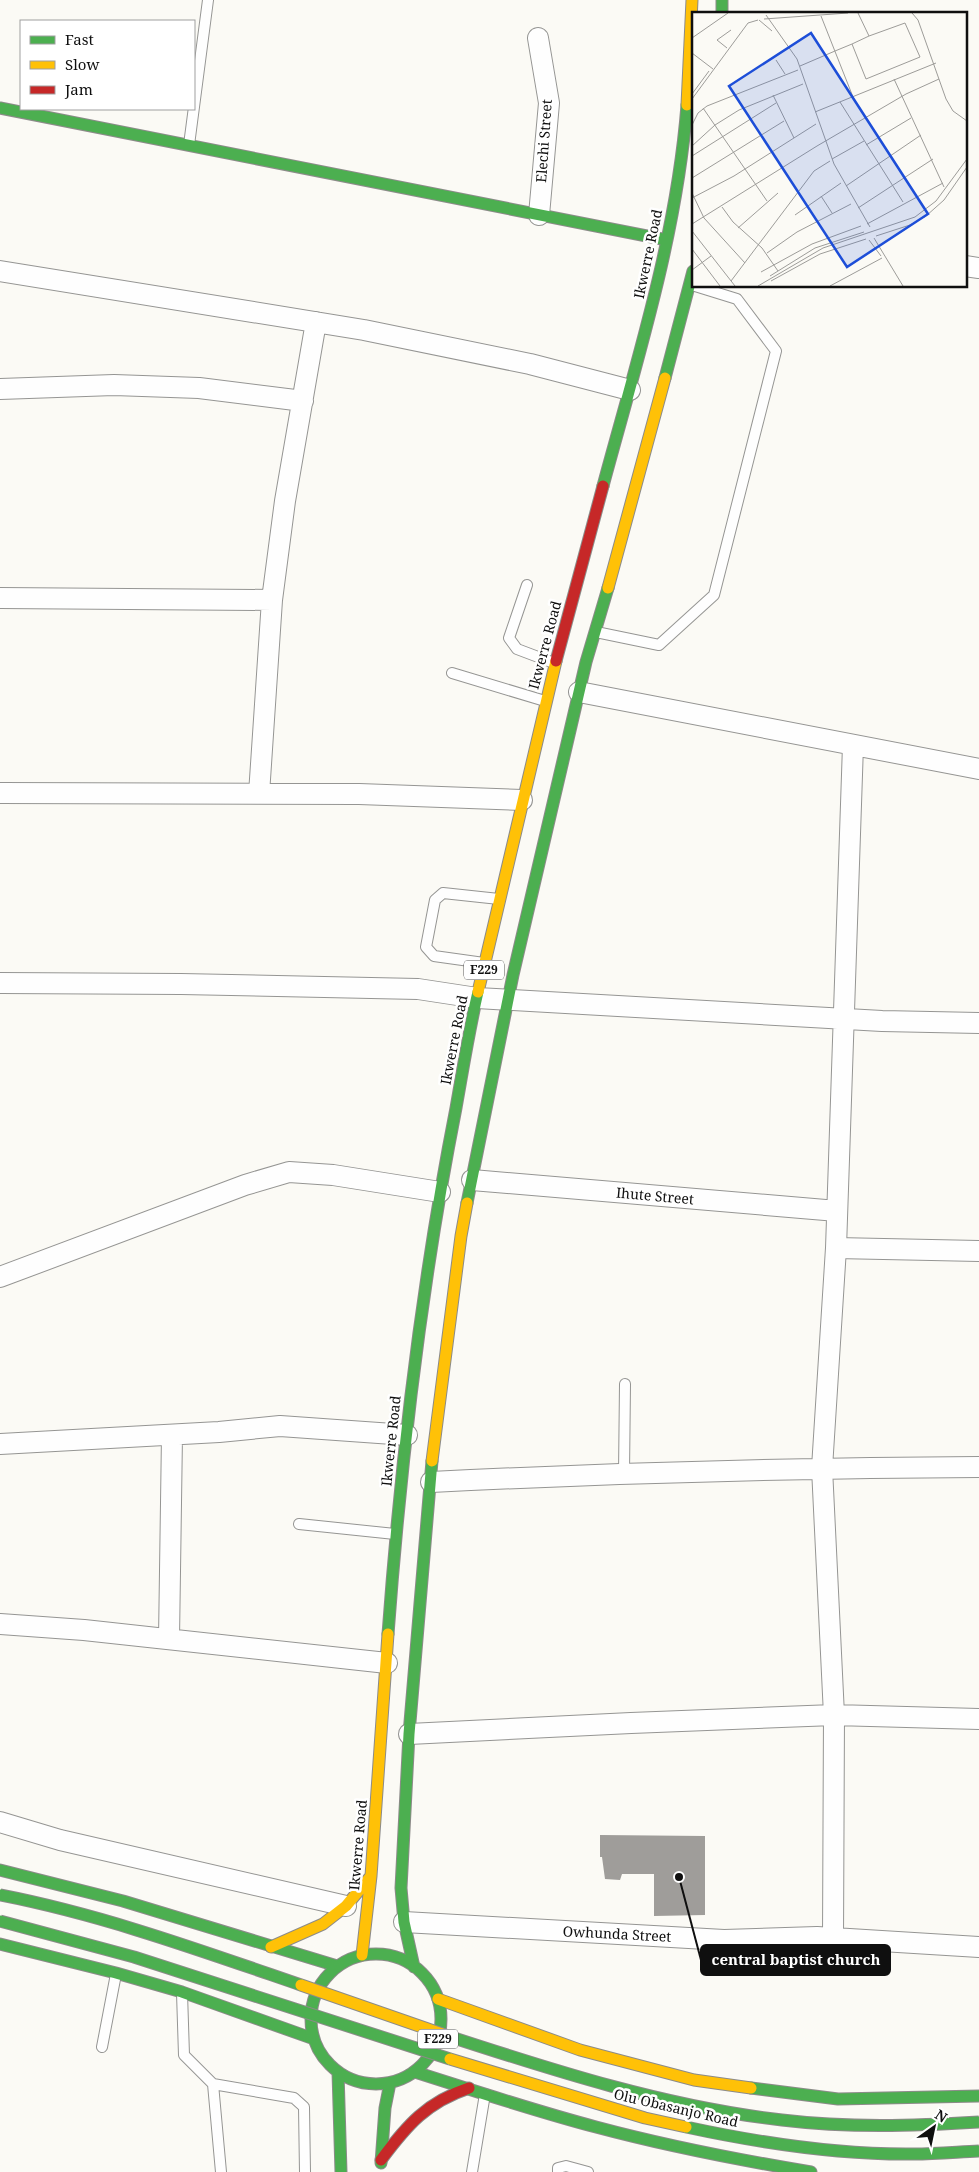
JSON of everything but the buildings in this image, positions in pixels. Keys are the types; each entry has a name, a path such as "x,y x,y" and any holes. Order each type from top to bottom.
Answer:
{"main road":[{"name":"Ikwerre Road","path":"362,1955 371,1876 396,1534 406,1435 440,1192 477,998 554,664 630,390 667,240 684,142 691,64 692,0"},
{"path":"0,108 667,240"},
{"name":"F229","path":"414,1967 404,1922 401,1888 409,1734 433,1454 462,1236 508,999 579,692 692,286"},
{"path":"0,1870 123,1901 337,1966"},
{"path":"270,1947 323,1924 346,1906 371,1876"},
{"name":"Olu Obasanjo Road","path":"0,1896 31,1901 154,1936 380,2012 590,2079 668,2101 758,2117 849,2126 933,2125 979,2122"},
{"name":"Olu Obasanjo Road","path":"0,1921 134,1957 504,2077 645,2118 740,2138 840,2151 913,2154 979,2151"},
{"path":"176,1991 205,1966 209,1952 207,1937 195,1923"},
{"path":"0,1944 116,1973 176,1991 314,2039"},
{"name":"F229","path":"376,1954 389,1956 414,1967 432,1987 438,1999 441,2012 438,2040 424,2063 415,2072 390,2083 363,2083 350,2079 338,2072 324,2057 314,2039 311,2026 314,1999 327,1975 337,1966 362,1955 376,1954"},
{"path":"438,1999 580,2050 694,2080 838,2099 979,2096"},
{"path":"564,2118 546,2101 544,2084 550,2070 560,2057 580,2050"},
{"path":"338,2072 342,2172"},
{"path":"415,2072 564,2118 690,2150 811,2172"},
{"path":"381,2166 385,2108 390,2083"},
{"path":"381,2166 400,2135 425,2108 450,2093 469,2088"}],"street":[{"name":"Elechi Street","path":"538,38 549,103 539,214"},
{"path":"966,266 979,268"},
{"path":"0,271 316,322 530,364 630,390"},
{"path":"259,794 272,600 285,501 316,322"},
{"path":"0,389 114,385 162,386 199,388 303,401"},
{"path":"0,598 272,600"},
{"path":"579,692 979,769"},
{"path":"833,1938 834,1715 822,1468 836,1248 853,745"},
{"path":"0,793 359,794 522,800"},
{"path":"0,983 181,984 418,989 477,998 843,1019 979,1023"},
{"path":"0,1277 245,1185 289,1172 333,1176 440,1192"},
{"name":"Ihute Street","path":"472,1180 837,1211"},
{"path":"836,1248 979,1251"},
{"path":"0,1444 172,1435 280,1426 406,1435"},
{"path":"169,1639 172,1435"},
{"path":"431,1482 624,1473 822,1468 979,1467"},
{"path":"0,1624 84,1630 387,1663"},
{"path":"409,1734 834,1715 979,1719"},
{"path":"0,1822 60,1840 346,1906"},
{"name":"Owhunda Street","path":"404,1922 724,1940 833,1938 979,1947"}],"lane":[{"path":"195,99 208,0"},
{"path":"189,145 194,110"},
{"path":"595,632 659,646 714,595 776,351 737,299 699,288"},
{"path":"527,585 509,638 517,649 554,664"},
{"path":"452,673 546,702"},
{"path":"486,963 434,956 429,952 426,947 435,900 443,893 500,899"},
{"path":"624,1384 624,1473"},
{"path":"299,1524 396,1534"},
{"path":"102,2048 116,1973"},
{"path":"176,1991 184,2055 213,2084 294,2098 304,2107 305,2172"},
{"path":"213,2084 221,2172"},
{"path":"472,2172 485,2093"},
{"path":"558,2172 558,2168 566,2166 588,2172"}],"traffic: fast":[{"path":"722,0 722,12"},
{"path":"603,486 642,344 665,249 682,154 687,105"},
{"path":"0,108 667,240"},
{"path":"665,378 692,275"},
{"path":"467,1203 513,975 586,662 608,588"},
{"path":"388,1634 399,1501 423,1304 444,1173 478,992"},
{"path":"414,1967 404,1922 401,1888 409,1734 432,1461"},
{"path":"0,1870 123,1901 337,1966"},
{"path":"0,1895 114,1923 301,1985"},
{"path":"0,1921 134,1957 450,2059"},
{"path":"0,1944 116,1973 182,1992 314,2039"},
{"path":"376,1954 389,1955 401,1959 422,1973 436,1994 440,2006 441,2019 440,2032 436,2044 422,2065 401,2079 389,2083 376,2084 363,2083 351,2079 330,2065 316,2044 312,2032 311,2019 312,2006 316,1994 330,1973 351,1959 363,1955 376,1954"},
{"path":"445,2035 528,2062 612,2086 654,2097 739,2114 807,2123 856,2125 979,2122"},
{"path":"338,2072 341,2172"},
{"path":"415,2072 528,2108 623,2134 757,2163 811,2172"},
{"path":"381,2163 385,2108 390,2083"},
{"path":"751,2088 838,2099 979,2096"},
{"path":"686,2127 770,2143 828,2150 885,2154 979,2151"}],"traffic: slow":[{"path":"687,105 692,0"},
{"path":"608,588 665,378"},
{"path":"478,992 556,661"},
{"path":"432,1461 461,1236 467,1203"},
{"path":"362,1955 371,1876 388,1634"},
{"path":"271,1947 323,1924 346,1906 371,1876"},
{"path":"301,1985 445,2035"},
{"path":"438,1999 580,2050 694,2080 751,2088"},
{"path":"450,2059 645,2118 686,2127"}],"traffic: jam":[{"path":"556,661 603,486"},
{"path":"381,2160 419,2116 441,2100 469,2088"}],"place":[{"name":"central baptist church","path":"679,1877"}]}
